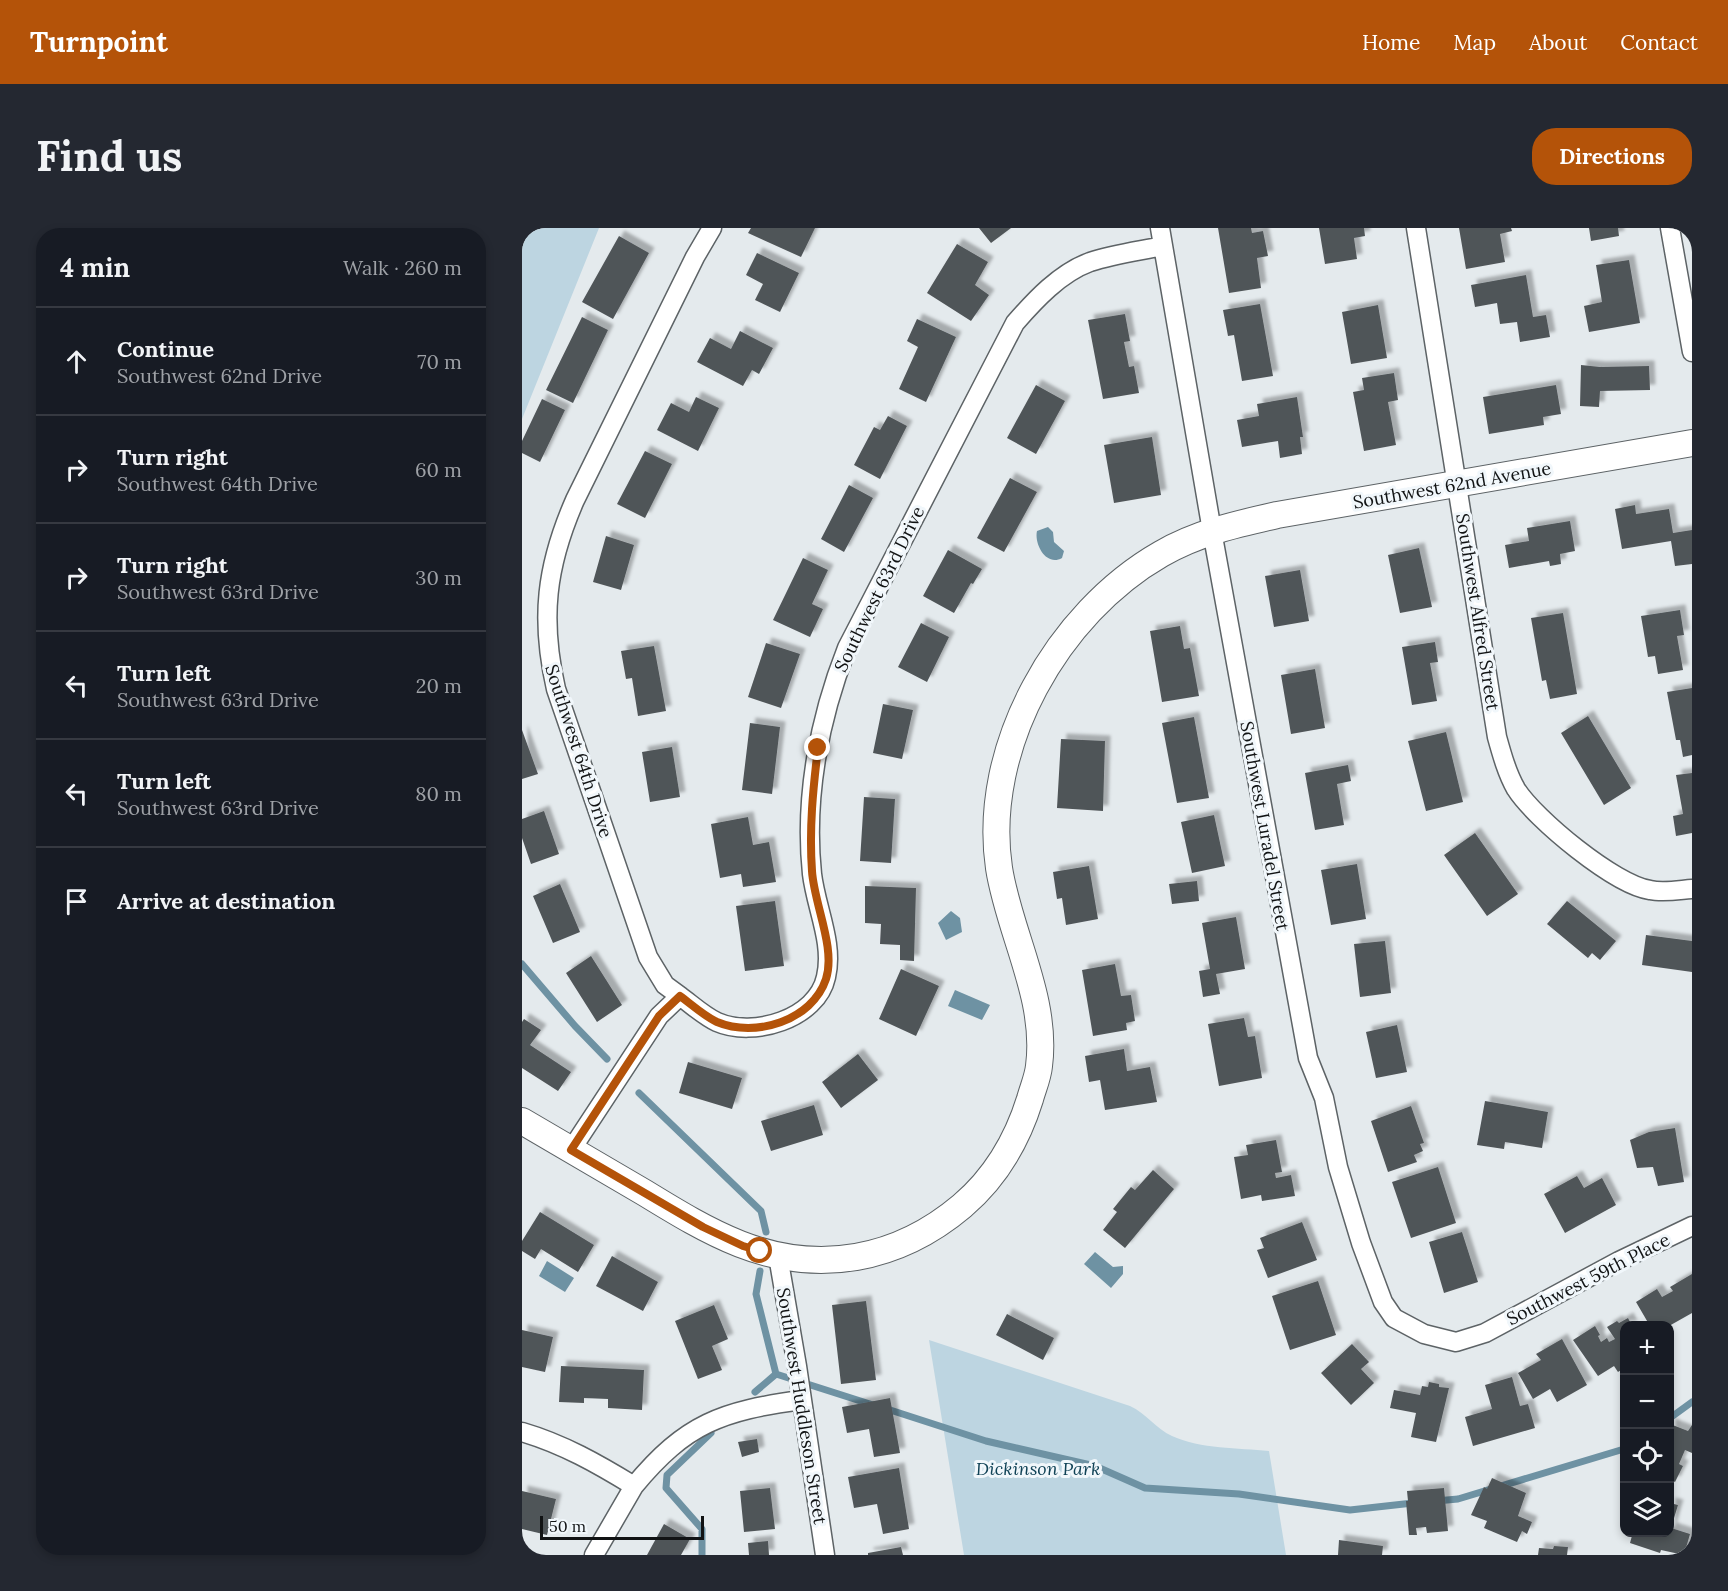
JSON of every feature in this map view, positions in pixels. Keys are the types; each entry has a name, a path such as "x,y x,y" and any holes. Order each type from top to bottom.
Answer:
{"street":[{"name":"Southwest 64th Drive","path":"680,996 665,985 648,957 556,689 548,656 546,630 549,577 563,526 695,257 712,228"},
{"name":"Southwest Luradel Street","path":"1160,228 1212,531 1308,1058 1324,1098 1338,1167 1361,1243 1383,1302 1394,1318 1424,1334 1456,1342 1485,1333"},
{"name":"Southwest Alfred Street","path":"1416,228 1497,737 1504,763 1516,788 1532,810 1599,865 1627,882 1651,891 1692,889"},
{"path":"1670,228 1692,352"},
{"name":"Southwest 63rd Drive","path":"680,996 717,1022 756,1029 787,1019 806,1007 818,993 826,979 829,953 812,873 810,823 812,798 823,722 837,672 847,648 1015,323 1049,288 1088,263 1115,255 1163,246"},
{"name":"Southwest 62nd Avenue","path":"522,1121 703,1227 743,1246 778,1256 804,1260 840,1259 877,1253 909,1242 942,1221 985,1186 1004,1159 1022,1122 1039,1067 1039,1028 1036,1008 1009,912 999,864 1001,793 1016,731 1035,686 1060,644 1089,611 1125,578 1144,565 1186,541 1212,531 1277,515 1692,442"},
{"path":"571,1150 659,1016 680,996"},
{"name":"Southwest 59th Place","path":"1485,1333 1618,1261 1692,1226"},
{"name":"Southwest Huddleson Street","path":"778,1256 825,1555"},
{"path":"594,1555 634,1486 655,1460 674,1443 694,1430 729,1413 801,1400"},
{"path":"522,1432 558,1444 595,1462 634,1486"}],"green space":[{"path":"522,228 599,228 522,419"},
{"name":"Dickinson Park","path":"929,1340 1130,1406 1166,1433 1183,1440 1220,1447 1269,1451 1286,1555 964,1555"}],"shaded area":[{"path":"1048,527 1053,532 1054,542 1064,551 1062,558 1056,560 1046,557 1039,548 1037,531"},
{"path":"951,911 960,918 962,932 946,940 938,923"},
{"path":"955,990 990,1005 982,1020 948,1006"},
{"path":"1095,1252 1113,1267 1123,1266 1123,1274 1111,1288 1084,1264"},
{"path":"547,1261 574,1278 565,1292 539,1276"}],"building":[{"path":"751,228 815,228 801,257 748,233"},
{"path":"979,228 1011,228 991,243"},
{"path":"1218,228 1251,228 1252,233 1263,231 1268,256 1257,258 1261,288 1229,293"},
{"path":"1319,228 1364,228 1365,236 1354,238 1357,259 1325,264"},
{"path":"1459,228 1511,228 1512,231 1500,234 1505,262 1466,269"},
{"path":"1589,228 1618,228 1619,236 1591,241"},
{"path":"619,236 649,253 613,319 582,302"},
{"path":"957,244 988,262 975,285 989,295 971,321 927,293"},
{"path":"757,253 799,273 780,312 755,300 763,284 746,275"},
{"path":"1629,260 1640,323 1589,332 1584,306 1602,302 1596,265"},
{"path":"1526,275 1533,317 1546,315 1550,337 1520,342 1517,322 1500,324 1497,303 1475,307 1471,285"},
{"path":"1260,304 1273,376 1242,381 1234,335 1228,336 1223,310"},
{"path":"1378,305 1387,358 1351,364 1342,312"},
{"path":"1125,314 1130,341 1124,342 1129,367 1134,366 1139,393 1103,399 1088,320"},
{"path":"582,317 608,330 573,403 546,390"},
{"path":"917,319 956,337 926,402 899,389 918,347 907,341"},
{"path":"740,331 773,348 759,374 752,370 743,386 697,362 710,338 731,349"},
{"path":"1581,365 1649,366 1650,390 1600,391 1599,407 1580,406"},
{"path":"1394,373 1398,400 1388,402 1396,445 1364,451 1353,392 1364,390 1362,378"},
{"path":"1036,385 1065,401 1036,454 1007,438"},
{"path":"1556,385 1561,414 1543,417 1544,425 1489,434 1483,397"},
{"path":"696,397 719,408 698,451 657,430 671,403 689,412"},
{"path":"1297,397 1303,437 1300,437 1302,454 1280,458 1278,441 1242,447 1237,420 1259,416 1257,404"},
{"path":"542,399 565,410 540,462 522,453 522,441"},
{"path":"888,416 907,426 880,479 854,465 874,427 880,430"},
{"path":"1152,437 1161,495 1114,503 1104,445"},
{"path":"645,451 672,464 645,518 617,504"},
{"path":"1010,478 1037,492 1004,552 977,538"},
{"path":"849,485 873,498 844,552 821,539"},
{"path":"1635,505 1636,514 1669,509 1673,533 1692,530 1692,564 1675,566 1671,541 1622,549 1615,509"},
{"path":"1570,521 1575,551 1560,554 1561,564 1550,566 1549,561 1509,568 1505,545 1529,541 1527,528"},
{"path":"606,536 634,545 621,590 593,582"},
{"path":"1419,548 1432,607 1400,613 1388,555"},
{"path":"948,550 982,569 954,613 923,596"},
{"path":"803,558 828,570 812,604 823,609 810,637 773,620"},
{"path":"1300,570 1309,621 1274,627 1265,576"},
{"path":"1680,610 1684,635 1677,636 1683,670 1658,674 1655,656 1648,657 1641,616"},
{"path":"1563,613 1577,694 1550,699 1546,680 1542,681 1531,618"},
{"path":"921,623 949,637 927,682 898,667"},
{"path":"1180,626 1184,649 1190,648 1199,696 1162,702 1150,631"},
{"path":"1435,642 1438,662 1430,663 1437,701 1412,705 1402,647"},
{"path":"766,643 800,654 781,708 748,697"},
{"path":"654,646 666,711 638,716 632,678 626,679 621,651"},
{"path":"1315,669 1325,728 1291,734 1281,675"},
{"path":"1692,688 1692,755 1683,757 1680,740 1676,740 1667,692"},
{"path":"883,704 913,710 902,759 873,753"},
{"path":"1588,716 1631,788 1604,805 1561,733"},
{"path":"1194,717 1209,798 1177,803 1162,723"},
{"path":"750,723 780,727 772,794 742,790"},
{"path":"522,730 538,774 522,779"},
{"path":"1446,732 1463,802 1426,811 1408,741"},
{"path":"1061,739 1105,741 1103,811 1057,808"},
{"path":"672,747 680,797 650,802 642,752"},
{"path":"1348,765 1351,781 1337,784 1344,825 1315,830 1305,773"},
{"path":"1692,773 1692,833 1676,836 1673,816 1683,814 1676,775"},
{"path":"864,797 895,799 891,863 860,861"},
{"path":"544,811 559,854 531,864 522,838 522,819"},
{"path":"1214,815 1225,866 1192,873 1181,822"},
{"path":"748,817 753,845 769,842 776,882 743,887 741,874 720,878 711,824"},
{"path":"1475,833 1518,894 1487,916 1444,855"},
{"path":"1357,864 1366,919 1331,925 1321,870"},
{"path":"1089,866 1098,919 1066,925 1062,898 1057,899 1053,872"},
{"path":"1197,881 1199,901 1172,904 1169,884"},
{"path":"560,884 580,932 553,943 533,896"},
{"path":"865,886 916,888 914,961 900,960 900,945 880,944 881,924 865,923"},
{"path":"775,901 784,966 745,971 736,906"},
{"path":"1567,901 1616,941 1600,960 1592,953 1588,958 1547,924"},
{"path":"1236,917 1245,969 1216,974 1220,994 1203,997 1199,971 1210,969 1202,923"},
{"path":"1646,935 1692,941 1692,972 1642,965"},
{"path":"1385,941 1391,993 1360,997 1354,944"},
{"path":"591,956 622,1005 597,1022 566,973"},
{"path":"1115,964 1121,996 1131,995 1135,1021 1126,1023 1127,1030 1093,1036 1082,970"},
{"path":"901,969 939,986 916,1036 879,1019"},
{"path":"1244,1018 1248,1037 1255,1036 1262,1078 1219,1086 1208,1024"},
{"path":"524,1019 541,1030 530,1045 571,1072 558,1091 522,1068 522,1022"},
{"path":"1397,1025 1407,1072 1376,1078 1366,1032"},
{"path":"1124,1049 1127,1071 1150,1067 1157,1102 1105,1110 1100,1080 1089,1082 1085,1056"},
{"path":"858,1054 878,1080 841,1108 822,1082"},
{"path":"688,1062 742,1078 732,1109 679,1093"},
{"path":"1485,1101 1548,1112 1542,1148 1505,1142 1504,1149 1477,1145"},
{"path":"814,1105 823,1135 771,1151 761,1121"},
{"path":"1411,1106 1424,1143 1420,1144 1423,1151 1414,1155 1417,1162 1388,1172 1371,1121"},
{"path":"1675,1128 1684,1182 1658,1186 1653,1167 1637,1168 1630,1140 1649,1132"},
{"path":"1276,1140 1282,1172 1275,1173 1276,1178 1291,1175 1295,1196 1262,1201 1261,1195 1241,1199 1234,1157 1248,1155 1246,1145"},
{"path":"1438,1167 1456,1223 1411,1238 1392,1182"},
{"path":"1153,1170 1174,1189 1125,1248 1103,1230 1117,1212 1113,1209 1131,1187 1135,1190"},
{"path":"1577,1176 1584,1188 1602,1178 1616,1205 1565,1233 1544,1194"},
{"path":"540,1212 594,1245 578,1272 541,1249 535,1259 522,1251 522,1241"},
{"path":"1302,1222 1317,1260 1268,1278 1257,1250 1264,1248 1260,1238"},
{"path":"1462,1232 1478,1282 1444,1293 1429,1242"},
{"path":"612,1256 658,1282 643,1311 596,1286"},
{"path":"1692,1274 1692,1313 1674,1323 1674,1321 1647,1321 1636,1302 1657,1289 1662,1297 1673,1291 1670,1287"},
{"path":"1318,1281 1336,1335 1290,1350 1272,1296"},
{"path":"866,1301 876,1380 841,1384 832,1305"},
{"path":"714,1305 728,1339 712,1346 722,1370 698,1379 675,1321"},
{"path":"1007,1314 1054,1338 1043,1360 996,1335"},
{"path":"1617,1321 1619,1323 1620,1371 1618,1372 1614,1366 1598,1376 1573,1340 1595,1326 1601,1342 1607,1338 1609,1342 1615,1339 1607,1327"},
{"path":"522,1330 553,1337 545,1372 522,1367"},
{"path":"1562,1339 1587,1385 1557,1402 1550,1389 1533,1399 1518,1373 1541,1360 1536,1354"},
{"path":"1352,1344 1369,1362 1361,1369 1374,1383 1351,1405 1321,1373"},
{"path":"561,1366 644,1370 642,1410 608,1408 608,1399 584,1398 584,1403 559,1402"},
{"path":"1512,1377 1520,1406 1528,1404 1535,1428 1473,1446 1465,1417 1492,1409 1485,1385"},
{"path":"1429,1382 1439,1384 1439,1387 1449,1388 1436,1442 1411,1437 1416,1413 1390,1408 1394,1390 1420,1395 1422,1386 1428,1387"},
{"path":"890,1398 900,1453 874,1457 869,1429 847,1433 842,1407"},
{"path":"1692,1425 1692,1453 1685,1450 1679,1464 1683,1466 1675,1482 1674,1426 1688,1431"},
{"path":"757,1439 759,1452 742,1457 738,1442"},
{"path":"899,1468 909,1529 883,1534 877,1504 854,1508 848,1477"},
{"path":"1492,1478 1526,1493 1518,1516 1532,1522 1527,1534 1522,1531 1517,1542 1484,1528 1487,1521 1471,1515 1484,1487 1487,1489"},
{"path":"770,1488 775,1529 744,1532 740,1491"},
{"path":"1444,1488 1448,1531 1427,1533 1426,1527 1416,1528 1417,1535 1409,1535 1407,1491"},
{"path":"522,1491 556,1499 547,1535 522,1529"},
{"path":"1674,1504 1678,1505 1674,1518"},
{"path":"664,1524 690,1539 681,1555 647,1555"},
{"path":"1674,1529 1690,1534 1684,1555 1661,1550 1660,1553 1630,1543 1632,1537 1674,1537"},
{"path":"1339,1540 1383,1546 1382,1555 1338,1555"},
{"path":"768,1541 769,1555 749,1555 748,1543"},
{"path":"1554,1546 1568,1547 1567,1555 1538,1555 1539,1548 1553,1549"},
{"path":"901,1547 903,1555 868,1555 868,1553"}],"waterway":[{"path":"522,964 575,1026 607,1059"},
{"path":"639,1093 761,1211 766,1232"},
{"path":"760,1271 756,1294 776,1374"},
{"path":"776,1374 873,1405"},
{"path":"755,1392 776,1374"},
{"path":"1674,1415 1692,1402"},
{"path":"884,1408 986,1441 1095,1466 1145,1488 1239,1494 1350,1510 1413,1503"},
{"path":"702,1555 702,1529 666,1488 667,1475 711,1433"},
{"path":"1436,1501 1458,1499 1620,1450"}],"route":[{"path":"760,1251 743,1246 703,1227 571,1150 659,1016 680,996 717,1022 756,1029 787,1019 806,1007 818,993 826,979 829,953 812,873 810,823 818,748"}]}
